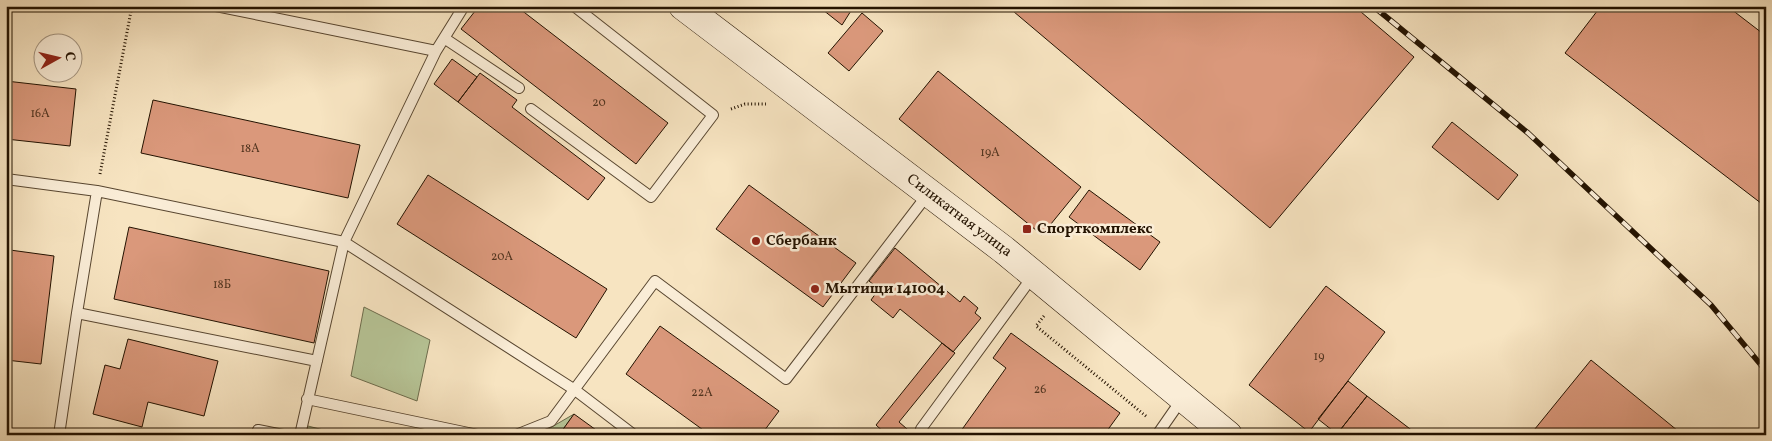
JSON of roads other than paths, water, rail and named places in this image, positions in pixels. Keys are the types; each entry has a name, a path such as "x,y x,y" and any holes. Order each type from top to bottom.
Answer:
{"street":[{"name":"Силикатная улица","path":"682,6 1034,274 1228,435"}],"lane":[{"path":"216,6 436,51"},
{"path":"300,435 344,242 436,51 464,6"},
{"path":"531,109 651,197 713,115 574,6"},
{"path":"444,38 519,88"},
{"path":"6,179 97,191 344,242 575,390 634,435"},
{"path":"59,435 97,191"},
{"path":"516,435 551,421 655,281 786,379 929,193"},
{"path":"921,429 1034,274"},
{"path":"77,313 317,361"},
{"path":"1159,432 1183,398"},
{"path":"308,400 478,435"},
{"path":"256,435 258,430 282,435"}],"railway":[{"path":"1373,6 1528,133 1711,305 1766,371"}],"place":[{"name":"Спорткомплекс","path":"1027,229"},
{"name":"Сбербанк","path":"756,241"},
{"name":"Мытищи 141004","path":"815,289"}]}
